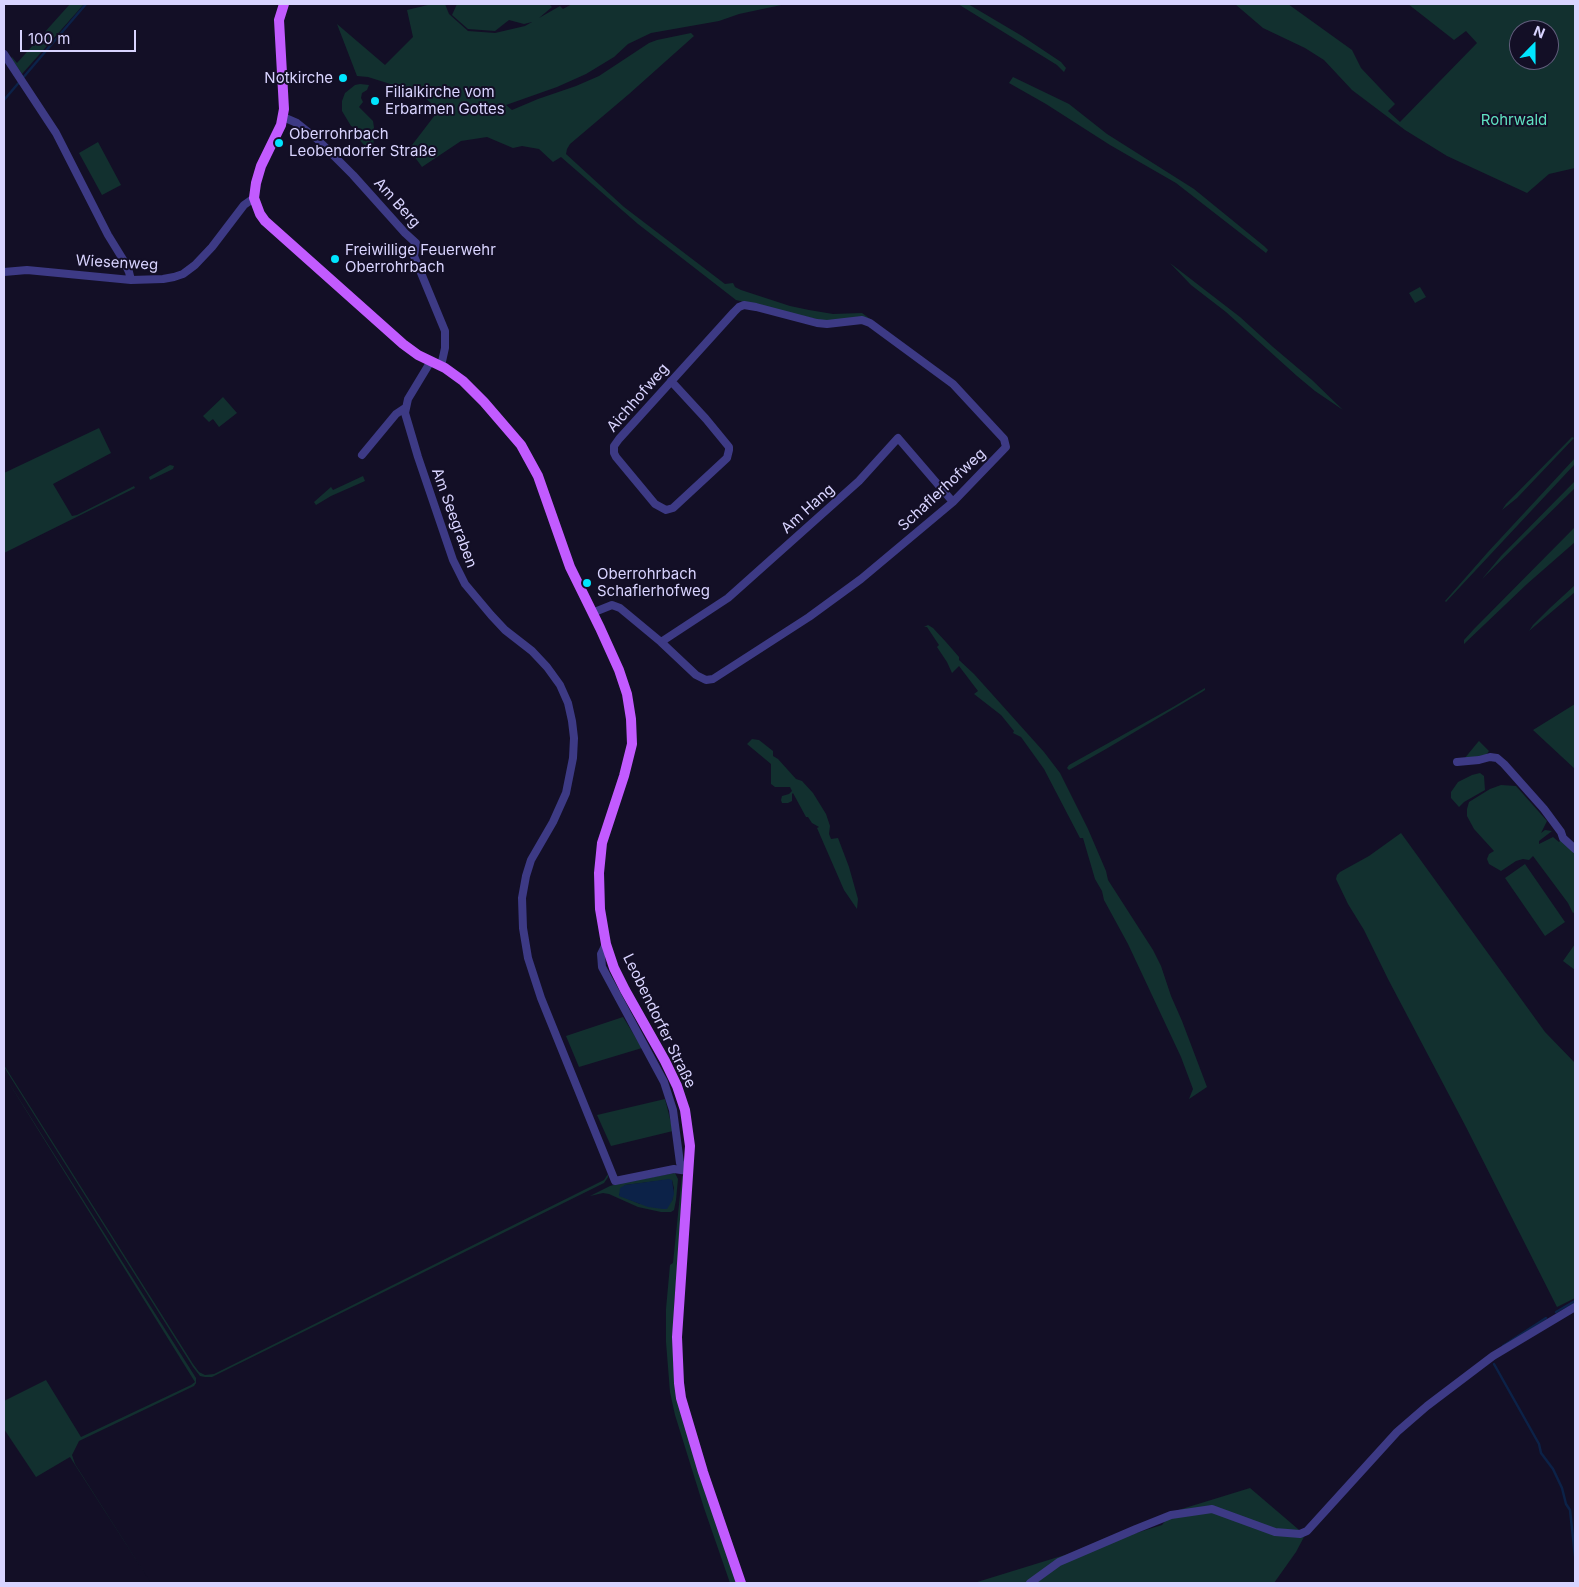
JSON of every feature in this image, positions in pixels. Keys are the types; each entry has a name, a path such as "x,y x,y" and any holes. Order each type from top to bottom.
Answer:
{"main road":[{"path":"254,198 258,175 283,116 280,20 284,4"},
{"name":"Leobendorfer Straße","path":"254,198 265,221 403,344 456,376 478,395 514,436 525,451 540,481 570,567 600,628 624,685 629,703 632,744 601,853 599,902 606,944 618,977 665,1061 682,1099 690,1146 676,1337 679,1383 681,1398 703,1472 740,1583"}],"street":[{"path":"4,54 56,133 108,235 124,261 131,280"},
{"name":"Am Berg","path":"283,116 297,123 317,139 353,175 405,234 416,243 414,256 445,331 445,348 436,363"},
{"name":"Wiesenweg","path":"4,272 27,270 131,280 163,279 183,274 206,254 244,205 254,198"},
{"name":"Schaflerhofweg","path":"661,642 696,675 706,680 716,677 809,617 861,579 953,502 1003,451 1006,444 1003,437 953,384 866,321 817,323 756,307 744,305 739,307"},
{"name":"Aichhofweg","path":"671,381 706,419 729,446 730,450 727,458 673,508 666,510 655,504 616,456 614,449 619,439 671,381 739,307"},
{"path":"362,455 396,414 405,408 408,399 436,363"},
{"name":"Am Seegraben","path":"405,408 406,418 420,465 461,578 490,616 532,651 547,667 560,684 568,703 574,738 573,758 566,793 561,806 531,860 522,898 523,928 528,958 541,998 615,1181 674,1170 688,1171"},
{"name":"Am Hang","path":"661,642 728,598 859,481 898,438 953,502"},
{"path":"592,613 606,607 616,606 661,642"},
{"path":"1457,762 1490,757 1497,758 1544,809 1562,832 1563,838 1575,849"},
{"path":"1030,1583 1059,1562 1171,1515 1212,1509 1275,1532 1300,1534 1307,1531 1398,1432 1427,1406 1493,1356 1575,1307"}],"green space":[{"path":"70,4 84,4 22,74 11,58 17,63"},
{"path":"432,4 445,4 449,14 468,31 495,33 525,26 532,22 524,24 509,20 495,31 468,29 452,15 457,4 549,4 552,7 539,18 560,6 563,9 572,4 786,4 739,14 719,21 651,33 628,44 614,57 586,74 557,87 506,105 512,110 576,86 599,76 649,43 691,33 694,36 570,144 566,154 624,207 725,284 733,283 735,287 741,290 790,306 833,314 862,313 926,360 871,321 824,321 736,300 638,224 561,157 553,162 539,149 522,146 513,148 487,137 461,141 422,167 409,149 435,115 431,103 419,93 368,77 357,76 337,24 385,65 413,37 407,10"},
{"path":"958,4 968,4 1022,36 1061,62 1066,68 1064,72 1057,65"},
{"name":"Rohrwald","path":"1235,4 1288,4 1352,50 1361,68 1395,104 1388,111 1400,122 1477,43 1466,31 1454,40 1408,4 1575,4 1575,168 1549,174 1527,193 1447,156 1405,130 1352,90 1324,60 1305,48 1263,28"},
{"path":"1013,77 1069,104 1107,134 1194,189 1264,246 1268,250 1266,253 1176,183 1009,83"},
{"path":"355,85 369,85 367,90 362,93 361,98 363,102 359,107 373,121 375,134 351,126 342,111 342,101 345,93"},
{"path":"353,132 374,138 373,146 379,156 363,144"},
{"path":"98,142 121,185 102,195 79,153"},
{"path":"1170,263 1240,317 1343,410 1297,376 1226,312 1191,285"},
{"path":"1420,287 1426,297 1415,303 1409,293"},
{"path":"223,397 237,413 219,427 213,419 209,422 203,416"},
{"path":"99,428 111,453 53,484 72,516 134,486 135,488 4,553 4,473"},
{"path":"1572,437 1574,438 1517,498 1502,510 1506,504"},
{"path":"1575,458 1574,465 1446,602 1488,552"},
{"path":"170,465 174,466 173,469 150,480 149,477"},
{"path":"363,476 365,481 316,505 314,502 331,487 333,490"},
{"path":"1575,481 1575,488 1482,579 1501,556"},
{"path":"1575,527 1575,542 1527,584 1464,644 1464,640 1474,629"},
{"path":"1575,585 1575,592 1529,631 1550,608"},
{"path":"928,625 946,642 959,657 959,660 974,674 1044,752 1060,773 1088,829 1108,880 1153,950 1161,966 1207,1087 1189,1099 1193,1089 1181,1057 1128,944 1104,900 1102,891 1095,879 1083,838 1080,838 1044,769 1021,737 1013,733 1014,731 1001,715 974,694 978,691 959,666 952,673 937,647 939,645 927,627 924,627"},
{"path":"1205,688 1202,692 1106,749 1069,770 1067,768 1069,765"},
{"path":"1575,704 1575,769 1533,730"},
{"path":"752,739 759,740 773,751 773,756 813,793 826,814 830,826 829,834 831,839 838,838 849,867 858,899 857,909 844,890 817,828 819,827 806,817 793,793 792,801 782,803 782,796 792,791 790,787 775,787 771,784 771,764 747,744"},
{"path":"1478,742 1489,751 1486,755 1464,759"},
{"path":"1480,773 1484,776 1485,790 1459,807 1451,798 1451,792 1458,782"},
{"path":"1501,785 1516,786 1547,821 1541,833 1545,830 1552,831 1539,841 1539,844 1553,837 1559,842 1561,840 1575,852 1575,912 1573,913 1568,903 1533,856 1529,860 1516,861 1501,871 1489,864 1487,859 1489,854 1494,851 1474,829 1467,816 1467,809 1469,802 1490,789"},
{"path":"1401,833 1545,1032 1575,1063 1575,1298 1557,1307 1466,1127 1336,879 1340,872 1369,856"},
{"path":"1525,864 1565,922 1545,936 1505,878"},
{"path":"1575,944 1575,970 1563,961"},
{"path":"623,1017 642,1048 579,1067 566,1036"},
{"path":"4,1065 193,1364 199,1372 205,1375 214,1374 604,1180 608,1174 608,1177 604,1183 212,1377 205,1377 200,1376 193,1367"},
{"path":"4,1075 196,1378 196,1383 194,1386 79,1441 72,1455 75,1464 151,1583 70,1457 36,1477 4,1429 4,1401 46,1380 81,1437 195,1382"},
{"path":"665,1099 673,1131 611,1146 597,1115"},
{"path":"675,1173 678,1179 674,1210 671,1212 661,1212 638,1207 603,1193 590,1196 620,1183","holes":["672,1180 674,1188 672,1201 640,1204 619,1195 625,1185"]},
{"path":"682,1175 678,1265 674,1303 673,1361 737,1583 730,1583 704,1508 675,1415 670,1392 666,1342 666,1309"},
{"path":"1250,1488 1305,1535 1296,1552 1274,1583 974,1583 1162,1525 1172,1512"}],"water":[{"path":"672,1180 674,1194 667,1209 648,1207 619,1196 620,1188 625,1185"}],"waterway":[{"path":"4,100 86,4"},
{"path":"1556,1312 1575,1301"},
{"path":"1503,1346 1546,1318"},
{"path":"1494,1364 1539,1444 1541,1453 1553,1469 1562,1488 1566,1504 1570,1510 1575,1556"}],"place":[{"name":"Notkirche","path":"343,78"},
{"name":"Filialkirche vom Erbarmen Gottes","path":"375,101"},
{"name":"Oberrohrbach Leobendorfer Straße","path":"279,143"},
{"name":"Freiwillige Feuerwehr Oberrohrbach","path":"335,259"},
{"name":"Oberrohrbach Schaflerhofweg","path":"587,583"}]}
